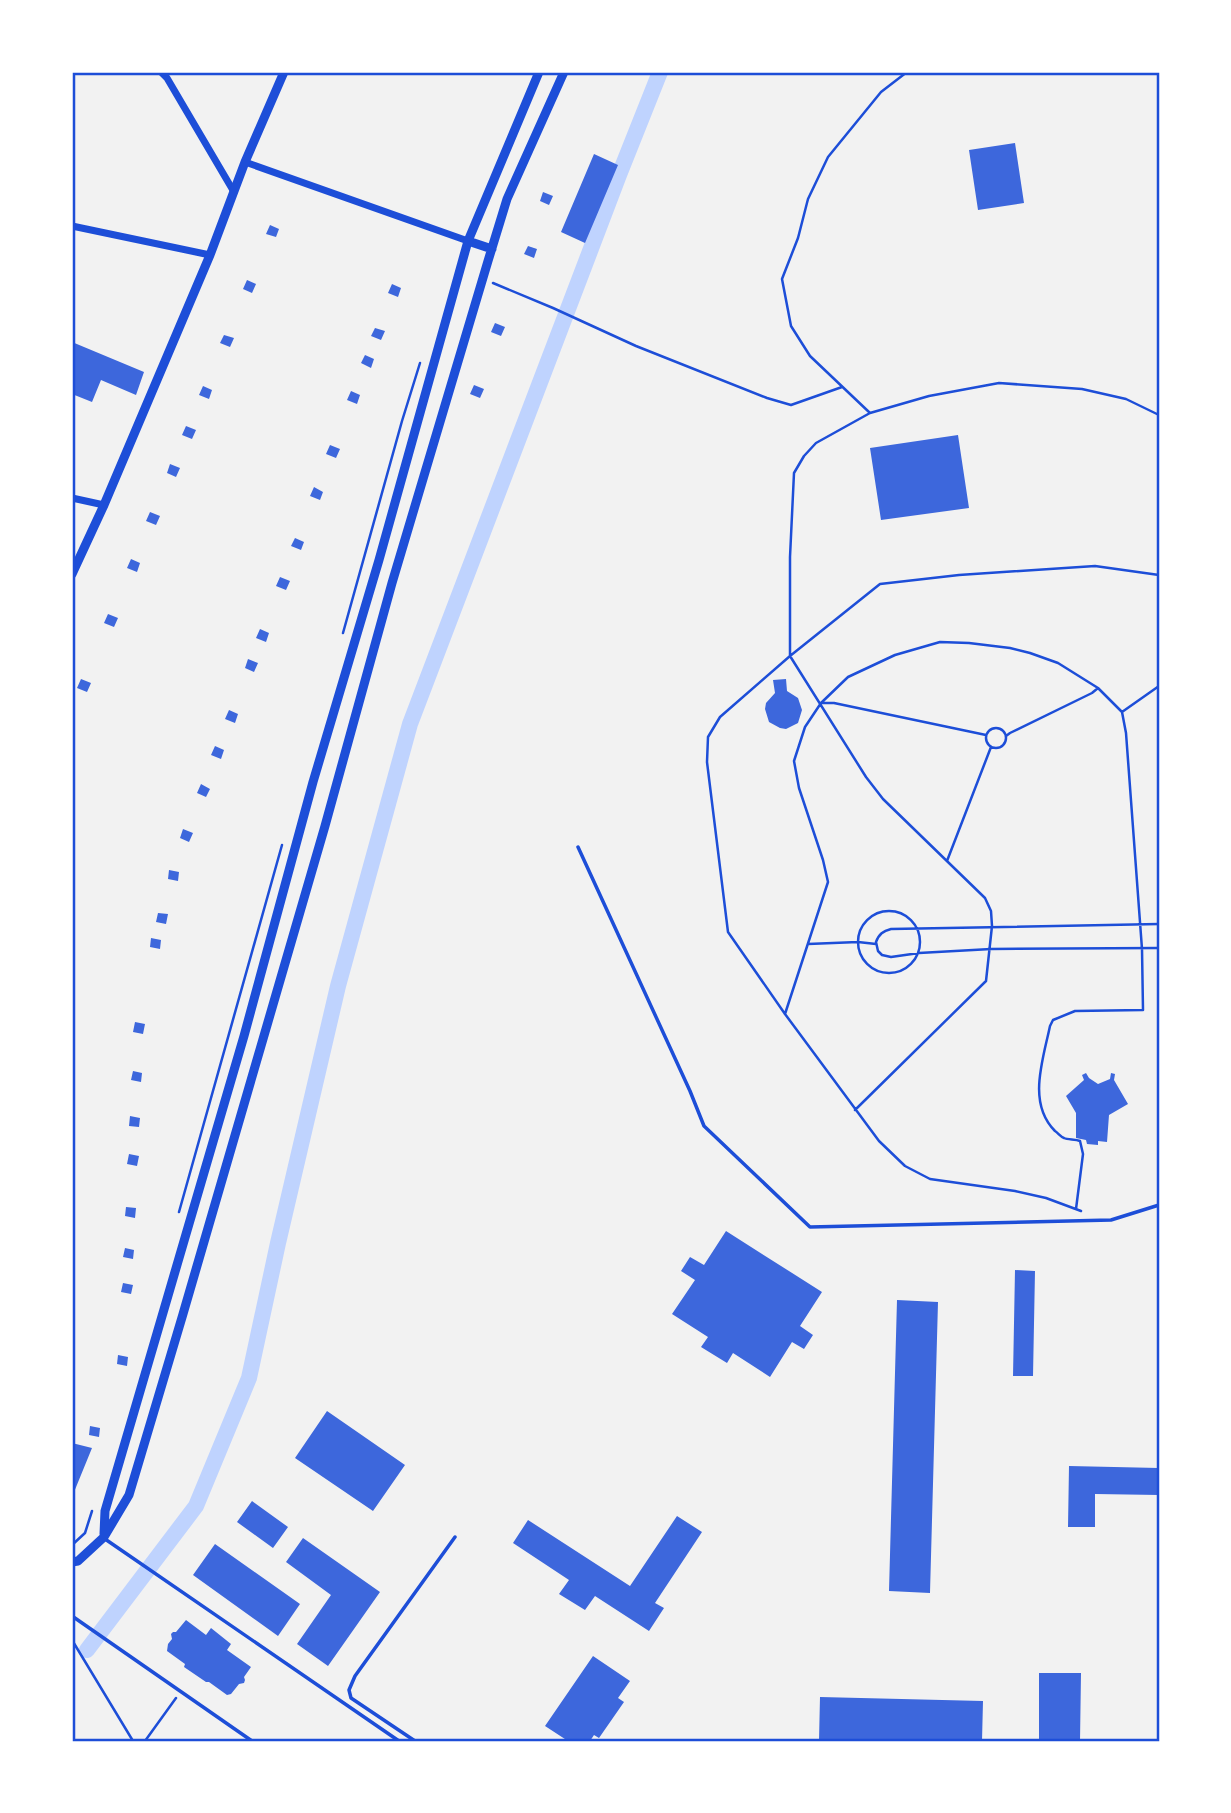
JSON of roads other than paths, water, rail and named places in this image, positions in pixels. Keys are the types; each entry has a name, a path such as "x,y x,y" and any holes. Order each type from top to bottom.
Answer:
{"street":[{"path":"162,72 234,192"},
{"path":"72,574 210,255 284,72"},
{"path":"104,1537 105,1511 232,1075 468,241 539,72"},
{"path":"72,1562 78,1561 104,1537 129,1495 325,826 392,583 483,278 508,199 564,72"},
{"path":"246,162 492,249"},
{"path":"72,226 210,255"},
{"path":"72,498 103,505"}],"lane":[{"path":"578,848 704,1126 810,1227 1111,1220 1159,1205"},
{"path":"104,1537 399,1741"},
{"path":"415,1741 351,1698 349,1690 355,1676 455,1537"},
{"path":"72,1616 252,1741"}],"waterway":[{"path":"87,1650 196,1506 249,1378 338,986 410,724 660,72"}]}
